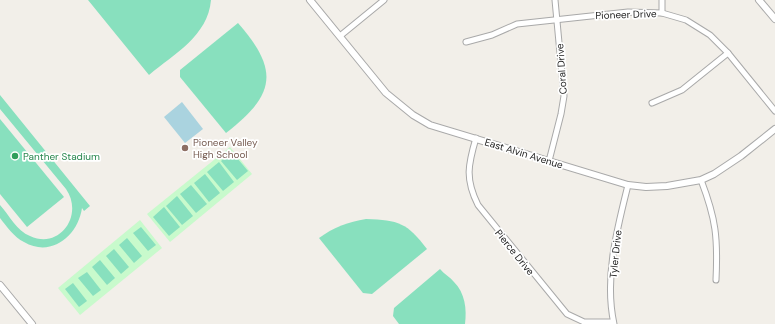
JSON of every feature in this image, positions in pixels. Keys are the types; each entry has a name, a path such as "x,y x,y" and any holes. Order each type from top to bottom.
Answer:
{"street":[{"name":"East Alvin Avenue","path":"310,0 386,93 400,106 430,125 628,185 667,186 701,180 714,174 741,156 775,129"},
{"path":"340,36 384,0"},
{"name":"Coral Drive","path":"549,161 562,114 564,96 555,0"},
{"path":"662,0 662,13"},
{"path":"759,0 775,19"},
{"name":"Pioneer Drive","path":"466,42 492,35 517,24 628,12 662,13 694,23 710,35 728,53 775,111"},
{"path":"652,103 682,90 728,53"},
{"name":"Pierce Drive","path":"476,138 469,160 468,174 470,190 478,205 567,314 584,322 613,323"},
{"path":"701,180 714,215 717,235 716,280"},
{"name":"Tyler Drive","path":"613,323 611,289 612,258 628,185"},
{"path":"0,285 32,324"}],"green space":[{"path":"88,0 211,0 204,24 197,34 179,52 149,75"},
{"path":"238,23 252,40 261,55 266,69 266,82 262,94 254,107 226,133 180,77 180,70"},
{"path":"0,95 90,206 84,211 82,208 75,227 69,235 62,242 53,246 34,246 20,240 0,218 0,205 17,227 25,234 41,239 51,238 66,228 72,209 71,199 66,189 0,109"},
{"name":"Panther Stadium","path":"0,119 64,197 27,227 0,194"},
{"path":"230,147 252,174 170,242 147,214"},
{"path":"232,152 248,171 237,180 221,161"},
{"path":"219,162 234,182 223,191 207,172"},
{"path":"205,174 220,193 209,202 194,183"},
{"path":"191,185 207,204 196,213 180,194"},
{"path":"177,196 193,216 182,225 166,206"},
{"path":"164,207 180,227 169,236 153,217"},
{"path":"366,219 387,220 408,228 427,249 372,294 363,293 319,238 341,226"},
{"path":"140,220 162,248 80,315 58,288"},
{"path":"141,227 156,245 148,251 133,233"},
{"path":"127,238 142,256 134,263 119,245"},
{"path":"114,249 129,267 121,274 106,256"},
{"path":"100,260 115,278 107,285 92,267"},
{"path":"440,269 458,286 461,291 466,313 465,324 399,324 393,316 394,308"},
{"path":"87,272 101,290 93,296 78,278"},
{"path":"73,283 87,301 79,307 65,289"}],"water":[{"path":"182,102 203,129 185,143 164,117"}],"place":[{"name":"Pioneer Valley High School","path":"185,148"},
{"name":"Panther Stadium","path":"15,156"}]}
